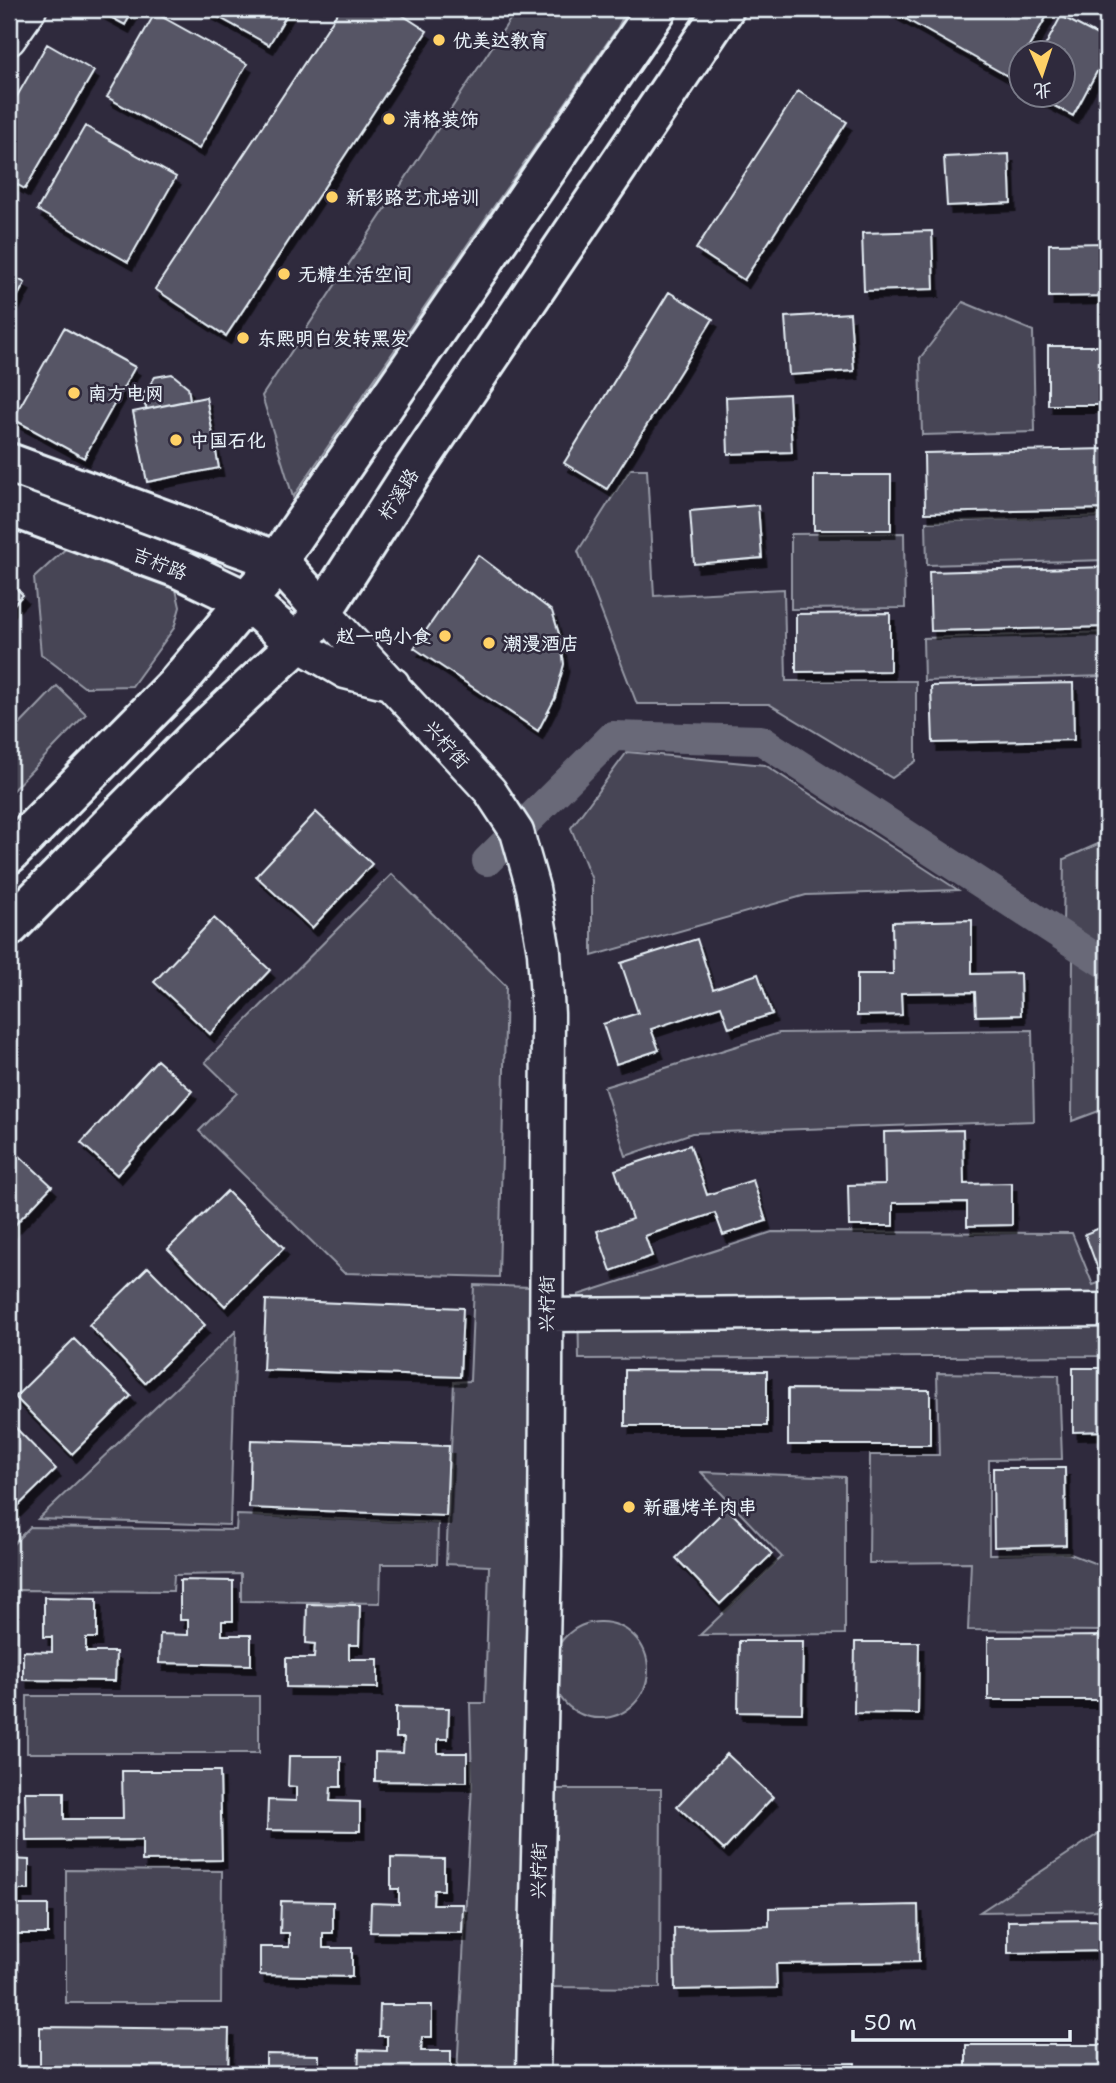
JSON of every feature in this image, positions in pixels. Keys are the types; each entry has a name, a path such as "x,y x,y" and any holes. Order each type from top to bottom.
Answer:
{"main road":[{"path":"9,854 176,685 278,561 657,9"},
{"name":"柠溪路","path":"13,915 195,739 298,644 323,611 724,9"},
{"path":"472,277 522,309"},
{"path":"9,463 278,561 323,611"},
{"name":"吉柠路","path":"9,506 178,568 247,601 298,644"}],"street":[{"path":"9,39 30,9"},
{"name":"兴柠街","path":"323,611 393,684 505,811 517,832 530,878 544,952 548,1014 544,1556 534,2074"},
{"path":"298,644 345,672 393,684"},
{"path":"546,1315 1107,1310"}],"shaded area":[{"path":"517,9 627,9 618,27 293,497 262,396"},
{"path":"963,302 1033,331 1035,432 922,435 920,358"},
{"path":"630,469 647,469 654,596 784,589 786,681 916,681 916,761 892,778 769,704 637,704 578,551"},
{"path":"1107,516 1107,560 927,565 926,522"},
{"path":"904,533 905,608 791,609 791,534"},
{"path":"72,543 175,585 180,607 174,628 132,686 84,687 41,654 34,578"},
{"path":"1107,632 1107,676 924,681 923,638"},
{"path":"57,686 86,714 9,794 9,736"},
{"path":"627,752 765,765 958,890 806,895 592,956 592,880 571,828"},
{"path":"1107,840 1107,955 1063,928 1064,859"},
{"path":"392,874 506,986 499,1277 344,1273 199,1131 237,1093 205,1062"},
{"path":"1073,955 1107,979 1107,1108 1072,1121"},
{"path":"1032,1030 1034,1121 692,1133 626,1156 604,1087 779,1033"},
{"path":"772,1232 1072,1233 1093,1285 1107,1280 1107,1356 579,1359 578,1295"},
{"path":"474,1285 532,1287 521,2074 457,2074 472,1784 470,1703 485,1703 489,1566 446,1564 454,1382 470,1381"},
{"path":"236,1331 230,1525 38,1519"},
{"path":"937,1373 1059,1375 1062,1459 989,1460 989,1554 1068,1553 1107,1568 1107,1631 968,1630 971,1562 869,1563 870,1455 939,1455"},
{"path":"701,1472 845,1477 845,1634 700,1635 782,1557"},
{"path":"237,1515 438,1523 437,1564 381,1564 380,1603 241,1601 241,1574 174,1575 173,1591 17,1590 16,1671 9,1671 9,1548 30,1527 236,1530"},
{"path":"600,1622 618,1626 634,1636 644,1652 648,1670 644,1688 634,1704 618,1714 600,1718 582,1714 566,1704 556,1688 552,1670 556,1652 566,1636 582,1626"},
{"path":"27,1696 259,1696 259,1753 27,1753"},
{"path":"545,1789 661,1789 660,1988 545,1987"},
{"path":"1107,1828 1107,1910 980,1912"},
{"path":"66,1870 222,1871 221,2003 66,2003"}],"building":[{"path":"96,9 134,9 125,25"},
{"path":"204,9 290,9 269,45"},
{"path":"340,9 393,9 427,31 226,336 155,289"},
{"path":"888,9 1051,9 1034,38 1007,38 1007,76"},
{"path":"155,13 247,64 199,149 107,97"},
{"path":"1061,16 1107,40 1107,53 1078,107 1078,38 1049,38"},
{"path":"47,44 94,71 25,189 9,180 9,110"},
{"path":"798,91 847,122 744,280 696,249"},
{"path":"1058,108 1077,108 1073,116"},
{"path":"85,126 176,177 128,262 37,210"},
{"path":"1009,154 1011,203 947,206 944,157"},
{"path":"932,231 934,289 864,291 862,233"},
{"path":"1107,243 1107,296 1049,297 1049,244"},
{"path":"9,274 25,283 9,312"},
{"path":"669,292 713,319 607,489 564,463"},
{"path":"850,313 854,371 789,375 785,317"},
{"name":"南方电网","path":"64,328 135,367 84,458 13,419"},
{"path":"1048,346 1107,346 1107,405 1048,405"},
{"path":"172,374 188,387 190,400 147,409 141,398 155,377"},
{"path":"789,394 792,452 728,454 726,397"},
{"name":"中国石化","path":"206,397 219,468 147,482 133,412"},
{"path":"1107,449 1107,509 925,513 924,453"},
{"path":"814,475 891,475 891,530 814,530"},
{"path":"758,505 762,558 694,564 690,511"},
{"name":"潮漫酒店","path":"478,555 552,611 564,664 555,698 538,731 414,648"},
{"path":"1107,567 1107,627 931,631 929,572"},
{"path":"9,581 23,595 9,609"},
{"path":"890,613 890,671 796,672 796,614"},
{"path":"1073,683 1074,740 933,743 931,686"},
{"path":"316,812 372,864 312,928 256,876"},
{"path":"214,918 270,970 210,1034 154,982"},
{"path":"972,920 972,974 1020,973 1021,1015 976,1016 975,992 901,993 902,1015 857,1016 857,974 893,974 892,922"},
{"path":"697,939 713,989 758,974 772,1014 729,1028 721,1006 651,1029 659,1050 616,1064 603,1024 638,1013 621,963"},
{"path":"157,1060 192,1091 117,1175 81,1143"},
{"path":"963,1130 964,1184 1012,1183 1012,1225 967,1226 967,1202 893,1203 893,1226 849,1226 848,1185 885,1184 884,1132"},
{"path":"690,1145 707,1195 753,1180 766,1221 723,1235 715,1213 645,1236 652,1256 611,1271 597,1231 632,1219 615,1170"},
{"path":"9,1146 52,1186 9,1231"},
{"path":"1107,1169 1107,1190 1100,1172"},
{"path":"227,1191 284,1248 225,1306 168,1249"},
{"path":"1107,1225 1107,1269 1099,1272 1085,1234"},
{"path":"148,1267 205,1325 145,1383 89,1325"},
{"path":"266,1300 463,1308 460,1377 263,1370"},
{"path":"74,1339 131,1396 72,1454 15,1397"},
{"path":"1073,1368 1107,1368 1107,1431 1073,1432"},
{"path":"625,1370 767,1371 767,1426 625,1426"},
{"path":"788,1389 930,1390 930,1445 788,1445"},
{"path":"9,1421 56,1469 9,1515"},
{"path":"251,1440 449,1446 446,1516 249,1508"},
{"path":"993,1468 1065,1468 1066,1545 994,1547"},
{"path":"1107,1484 1107,1559 1106,1559"},
{"path":"727,1508 772,1554 720,1604 676,1558"},
{"path":"180,1580 233,1581 233,1621 222,1621 222,1635 251,1635 251,1665 159,1663 160,1634 188,1635 188,1620 180,1620"},
{"path":"44,1597 97,1598 97,1638 86,1638 86,1652 116,1652 115,1681 23,1680 23,1651 52,1652 52,1637 44,1637"},
{"path":"307,1604 360,1605 359,1645 349,1645 349,1659 378,1659 378,1688 286,1687 286,1658 314,1658 315,1644 306,1643"},
{"path":"1107,1636 1107,1700 988,1700 988,1637"},
{"path":"739,1641 803,1641 802,1713 738,1712"},
{"path":"855,1642 919,1642 918,1714 854,1713"},
{"path":"396,1707 449,1708 448,1739 438,1739 438,1753 467,1753 467,1782 375,1781 375,1752 403,1753 404,1738 396,1738"},
{"path":"727,1754 773,1797 724,1850 677,1806"},
{"path":"289,1756 341,1756 341,1787 331,1787 330,1801 360,1802 360,1831 267,1830 268,1800 296,1801 296,1787 288,1786"},
{"path":"122,1771 220,1771 222,1860 142,1861 142,1840 26,1841 25,1792 64,1792 64,1819 123,1819"},
{"path":"391,1858 444,1859 444,1890 434,1890 433,1904 463,1904 462,1933 370,1932 371,1903 399,1904 399,1889 391,1889"},
{"path":"9,1859 29,1860 29,1890 18,1890 18,1905 48,1905 48,1934 9,1934"},
{"path":"281,1901 333,1902 333,1933 323,1933 323,1948 352,1948 352,1977 260,1975 260,1947 289,1947 289,1933 280,1933"},
{"path":"918,1905 919,1962 776,1964 777,1988 675,1990 674,1928 769,1926 769,1908"},
{"path":"1107,1920 1107,1951 1008,1953 1008,1921"},
{"path":"380,2005 432,2005 432,2037 422,2037 421,2051 451,2051 451,2074 358,2074 359,2050 387,2051 387,2036 379,2036"},
{"path":"40,2027 229,2029 228,2074 40,2074"},
{"path":"966,2045 1107,2045 1107,2074 966,2074"},
{"path":"266,2054 319,2055 319,2074 266,2074"},
{"path":"855,2063 855,2074 784,2074 783,2064"},
{"path":"9,2067 28,2067 28,2074 9,2074"},
{"path":"675,2068 675,2074 603,2074 603,2070"}],"waterway":[{"path":"487,861 613,736 761,740 1107,965"}],"place":[{"name":"优美达教育","path":"439,40"},
{"name":"清格装饰","path":"389,119"},
{"name":"新影路艺术培训","path":"332,197"},
{"name":"无糖生活空间","path":"284,274"},
{"name":"东熙明白发转黑发","path":"243,338"},
{"name":"南方电网","path":"74,393"},
{"name":"中国石化","path":"176,440"},
{"name":"赵一鸣小食","path":"445,636"},
{"name":"潮漫酒店","path":"489,643"},
{"name":"新疆烤羊肉串","path":"629,1507"}]}
